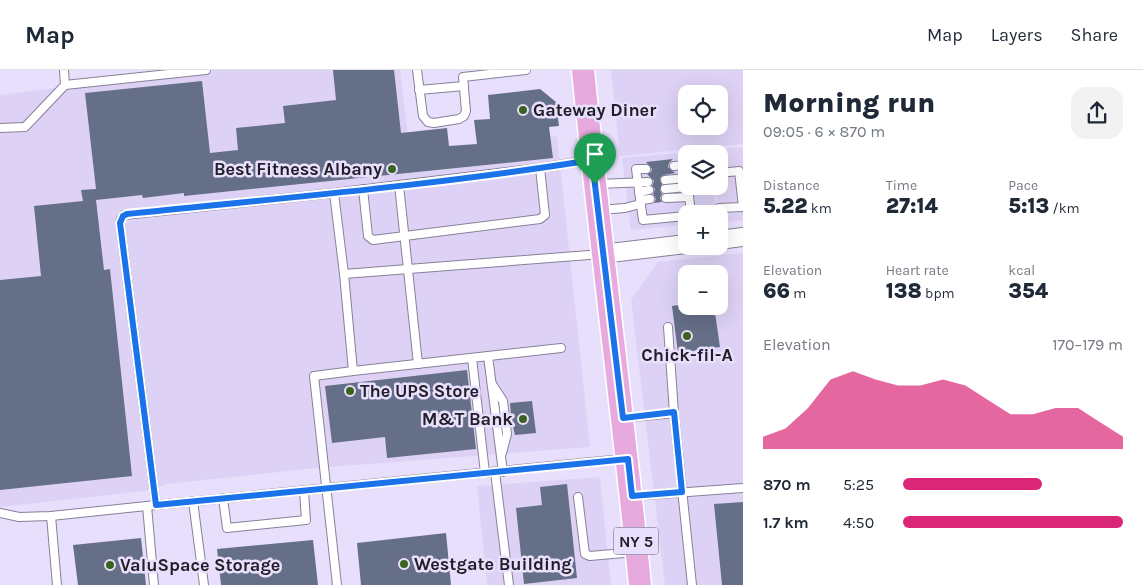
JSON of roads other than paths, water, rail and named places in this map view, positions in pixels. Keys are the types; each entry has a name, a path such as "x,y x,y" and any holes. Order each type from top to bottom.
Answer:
{"main road":[{"name":"NY 5","path":"583,70 602,254 628,459 640,585"}],"street":[{"path":"728,239 743,237"},
{"path":"602,254 678,245"}],"lane":[{"path":"64,70 66,85"},
{"path":"0,128 25,127 66,85 157,73 206,70"},
{"path":"417,70 424,118 428,122 434,123 459,120 464,116 466,111 463,74 526,70"},
{"path":"419,90 464,86"},
{"path":"156,505 120,223 122,217 127,214 399,185 592,160"},
{"path":"674,166 678,166"},
{"path":"363,189 369,238 374,240 542,219 545,213 540,168"},
{"path":"646,168 636,169 643,220 678,217"},
{"path":"728,172 739,171 743,207 728,208"},
{"path":"664,180 678,179"},
{"path":"595,184 648,182"},
{"path":"399,185 418,364"},
{"path":"665,189 678,187"},
{"path":"598,210 625,208 640,199 649,190"},
{"path":"334,192 353,372"},
{"path":"666,198 689,196 690,205"},
{"path":"640,199 650,199"},
{"path":"344,274 602,254"},
{"path":"668,327 674,412 692,585"},
{"path":"337,585 314,376 561,348"},
{"path":"488,356 501,456 499,472 510,585"},
{"path":"472,358 485,473"},
{"path":"623,418 674,412"},
{"path":"0,513 19,518 51,516 628,459"},
{"path":"632,496 743,488"},
{"path":"223,498 227,528 306,520 304,491"},
{"path":"578,496 585,554 590,556 637,552"},
{"path":"193,501 204,585"},
{"path":"147,506 154,585"},
{"path":"51,516 57,585"}],"place":[{"name":"Gateway Diner","path":"523,110"},
{"name":"Best Fitness Albany","path":"392,169"},
{"name":"Chick-fil-A","path":"687,336"},
{"name":"The UPS Store","path":"350,391"},
{"name":"M&T Bank","path":"523,419"},
{"name":"Westgate Building","path":"404,564"},
{"name":"ValuSpace Storage","path":"110,565"}]}
